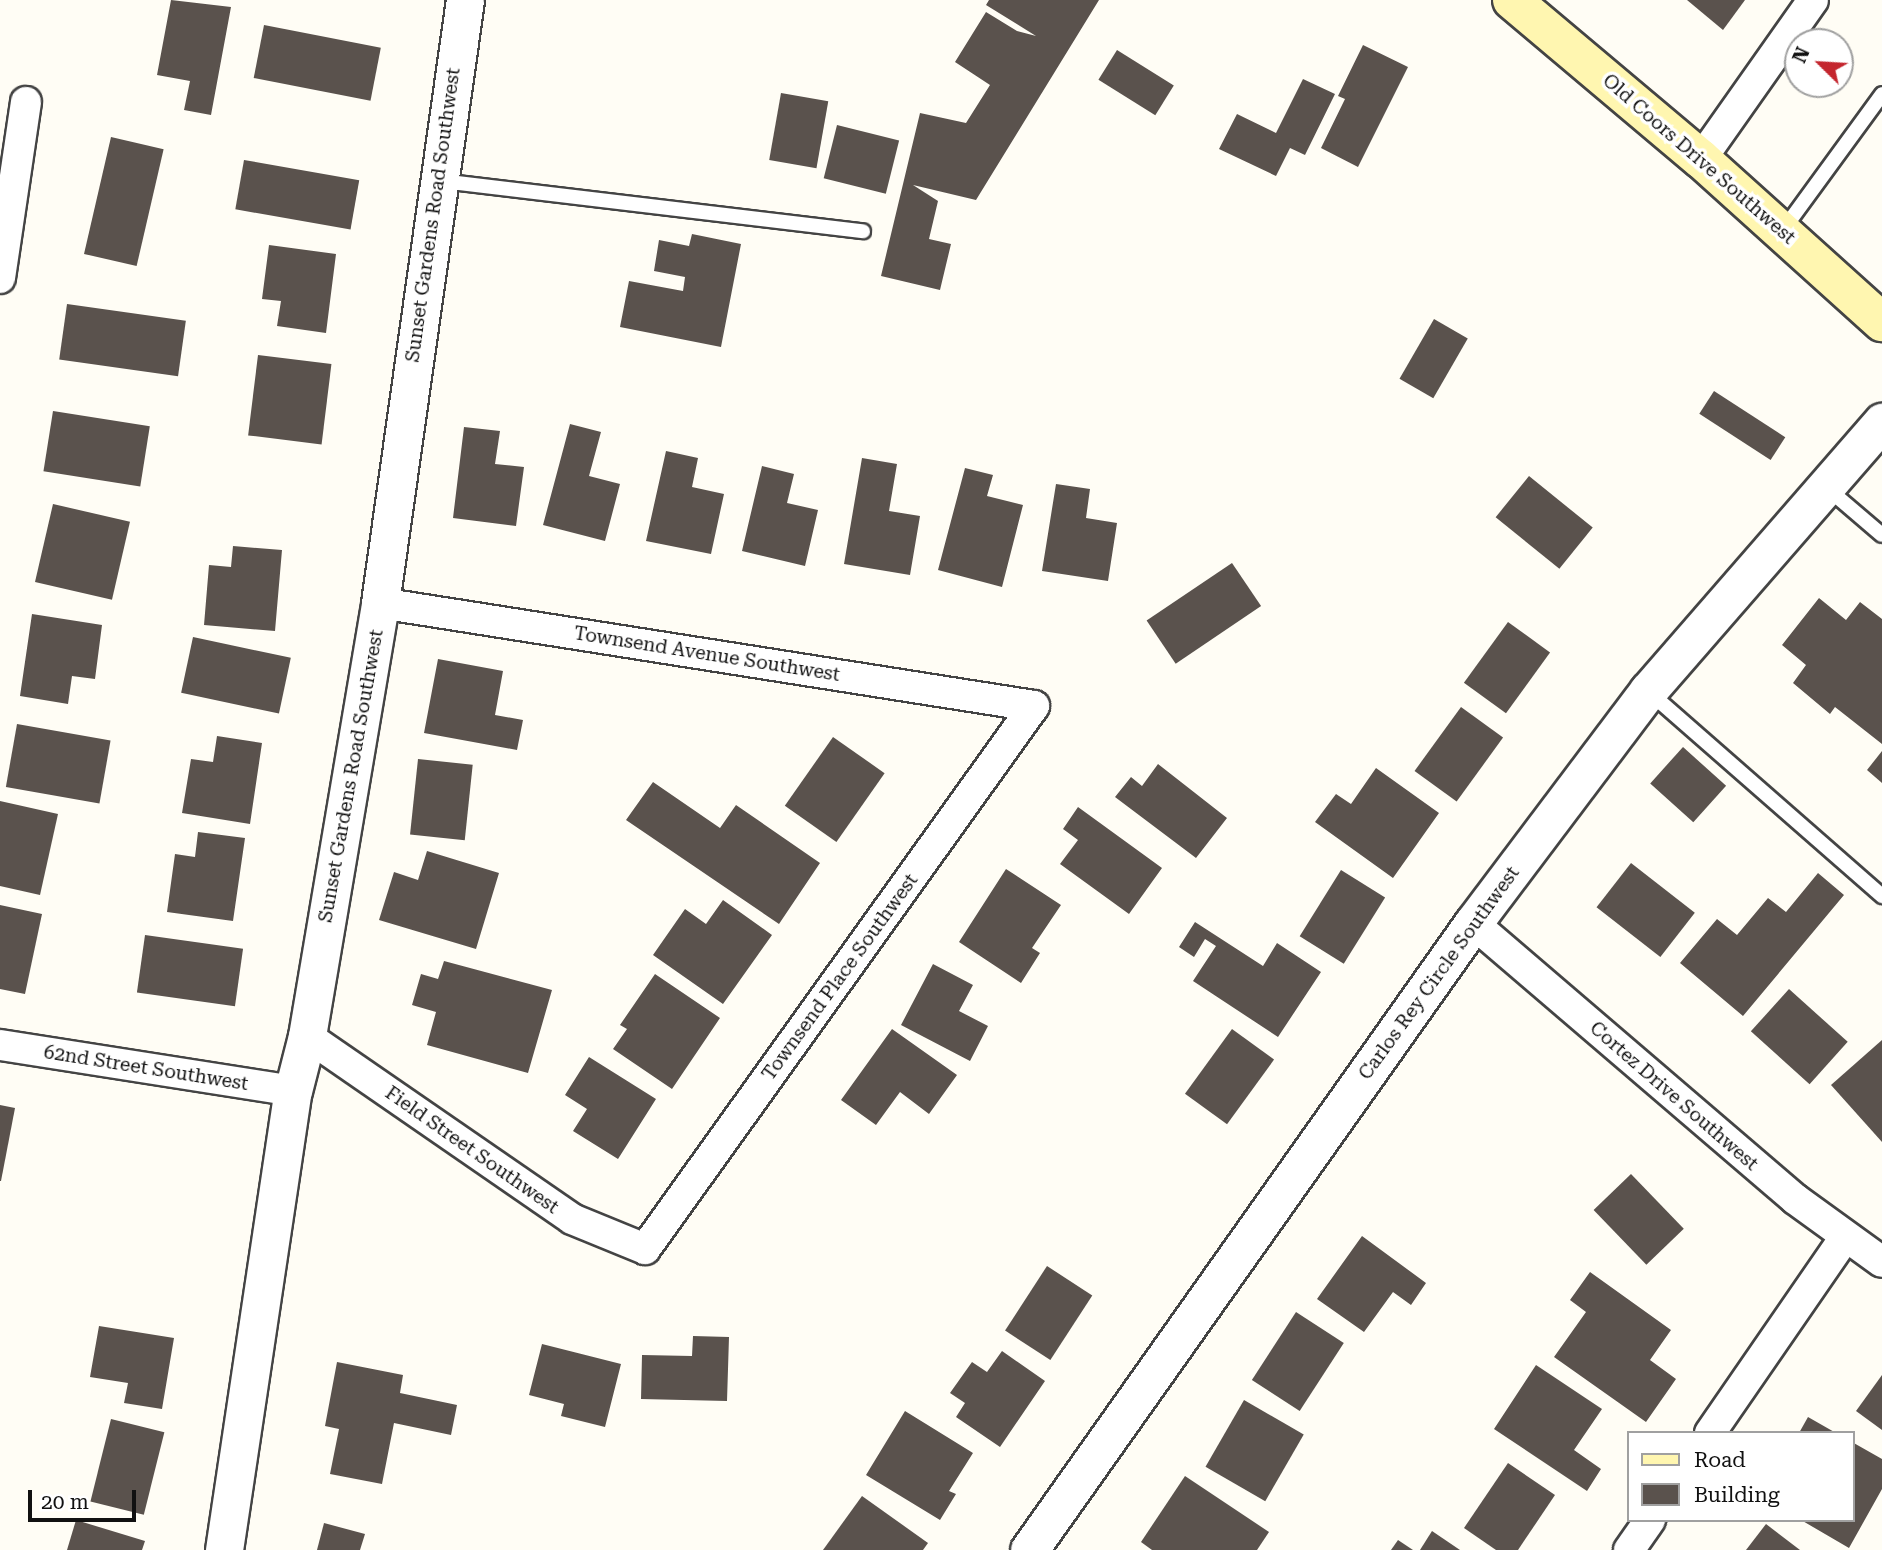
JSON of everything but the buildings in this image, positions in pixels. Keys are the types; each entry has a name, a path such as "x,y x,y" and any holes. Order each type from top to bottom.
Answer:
{"main road":[{"name":"Old Coors Drive Southwest","path":"1512,0 1702,159 1882,322"}],"street":[{"name":"Sunset Gardens Road Southwest","path":"224,1550 293,1091 307,1036 380,603 436,180 465,0"},
{"path":"1702,159 1813,0"},
{"path":"0,278 26,102"},
{"name":"Carlos Rey Circle Southwest","path":"1028,1550 1473,923 1648,691 1882,422"},
{"name":"Townsend Avenue Southwest","path":"380,603 1034,706"},
{"name":"Townsend Place Southwest","path":"645,1249 1034,706"},
{"name":"Cortez Drive Southwest","path":"1473,923 1795,1199 1882,1262"},
{"name":"Field Street Southwest","path":"307,1036 572,1219 645,1249"},
{"name":"62nd Street Southwest","path":"0,1045 293,1091"},
{"path":"1711,1431 1846,1236"},
{"path":"1629,1550 1649,1522"}],"lane":[{"path":"1782,231 1882,94"},
{"path":"436,180 863,231"},
{"path":"1826,487 1882,535"},
{"path":"1648,691 1882,896"}]}
